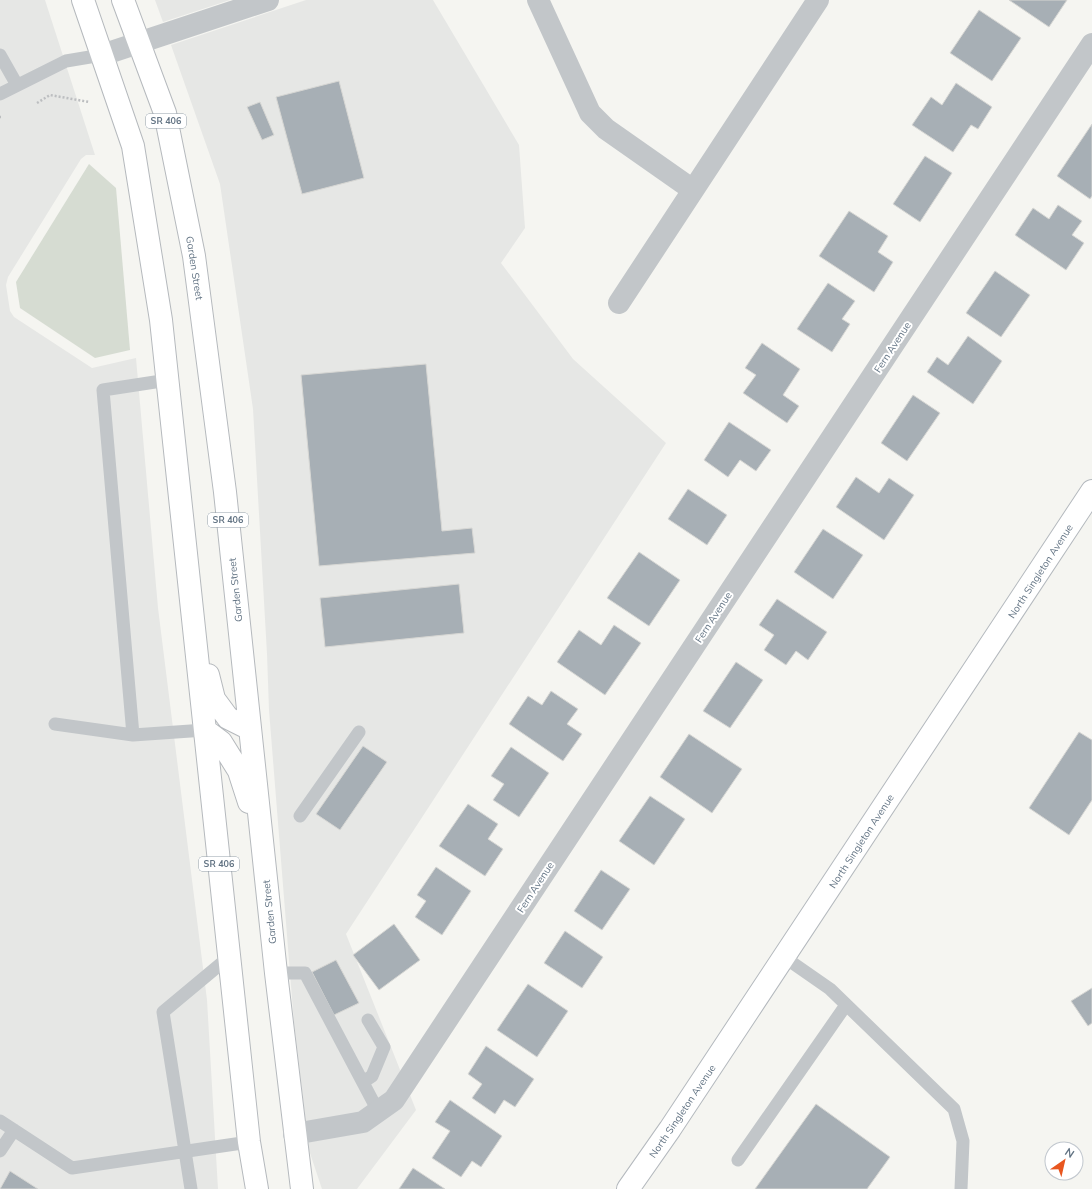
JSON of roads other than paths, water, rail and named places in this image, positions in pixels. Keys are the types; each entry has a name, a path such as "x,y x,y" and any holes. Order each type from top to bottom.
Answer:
{"main road":[{"name":"SR 406","path":"83,0 133,146 161,320 249,1142 257,1189"},
{"name":"Garden Street","path":"123,0 165,113 194,256 225,492 276,973 294,1134 302,1189"},
{"name":"North Singleton Avenue","path":"628,1189 670,1129 1092,492"},
{"path":"193,624 214,699 228,718 250,729"},
{"path":"205,730 220,742 239,771 262,839"}],"street":[{"path":"102,55 268,0"},
{"path":"538,0 590,113 606,129 693,190"},
{"path":"618,304 818,0"},
{"name":"Fern Avenue","path":"294,1134 363,1122 394,1100 1092,44"}],"lane":[{"path":"0,55 17,85"},
{"path":"0,94 66,61 102,55"},
{"path":"133,735 103,390 168,380"},
{"path":"55,724 133,735 205,730"},
{"path":"300,816 359,732"},
{"path":"191,1189 163,1012 229,957"},
{"path":"784,957 830,990 954,1109 964,1141 961,1189"},
{"path":"276,973 305,973 378,1111"},
{"path":"738,1160 846,1005"},
{"path":"363,1082 372,1076 384,1047 368,1020"},
{"path":"0,1121 72,1168 249,1142"},
{"path":"0,1151 14,1130"}]}
